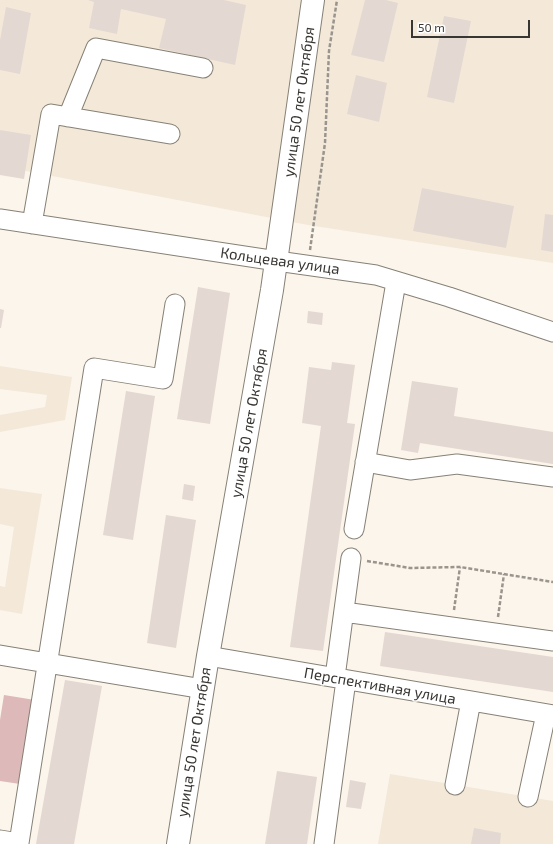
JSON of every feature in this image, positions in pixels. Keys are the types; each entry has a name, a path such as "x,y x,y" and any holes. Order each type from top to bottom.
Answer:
{"main road":[{"name":"улица 50 лет Октября","path":"178,844 208,656 277,262 313,0"}],"street":[{"path":"68,117 96,48 203,68"},
{"path":"32,224 50,114 170,134"},
{"name":"Кольцевая улица","path":"0,219 277,262 376,275 449,297 553,332"},
{"path":"354,529 396,282"},
{"path":"0,840 19,843 94,368 163,379 175,304"},
{"path":"365,462 410,470 457,464 553,477"},
{"path":"324,844 341,679 344,612 351,558"},
{"path":"344,612 553,640"},
{"path":"0,655 203,689"},
{"name":"Перспективная улица","path":"208,656 550,715"},
{"path":"455,785 471,701"},
{"path":"528,797 550,715"}],"path":[{"path":"308,266 325,143 330,51 337,0"},
{"path":"351,558 410,568 460,567 553,582"},
{"path":"452,627 460,567"},
{"path":"496,633 504,574"}],"shaded area":[{"path":"0,0 553,0 553,263 308,225 0,166"},
{"path":"0,366 72,377 65,420 0,432 0,415 45,407 47,395 0,389"},
{"path":"0,488 42,494 22,614 0,610 0,586 5,587 14,527 0,524"},
{"path":"4,695 35,700 20,784 0,781 0,720"},
{"path":"390,774 553,801 553,844 378,844"}],"building":[{"path":"88,0 224,0 246,5 235,65 159,48 166,19 121,9 117,34 89,28 94,2"},
{"path":"365,0 386,0 398,3 384,62 351,55"},
{"path":"6,7 31,13 20,74 0,70 0,40"},
{"path":"444,16 471,21 454,103 427,97"},
{"path":"356,75 387,83 379,122 347,114"},
{"path":"0,130 31,135 24,179 0,175"},
{"path":"422,188 514,206 506,248 413,231"},
{"path":"545,214 553,215 553,252 541,250"},
{"path":"198,287 230,293 210,424 177,419"},
{"path":"0,309 4,310 1,328 0,328"},
{"path":"308,311 323,313 322,325 307,323"},
{"path":"332,362 355,365 347,423 355,424 323,651 290,647 321,426 302,423 309,367 331,370"},
{"path":"412,381 458,388 454,416 553,432 553,464 420,443 418,453 401,450"},
{"path":"126,391 155,396 133,540 103,535"},
{"path":"184,484 195,486 193,501 182,499"},
{"path":"166,515 196,520 176,648 147,643"},
{"path":"385,632 553,657 553,692 380,666"},
{"path":"65,680 102,686 74,844 36,844"},
{"path":"277,771 317,777 307,844 265,844"},
{"path":"350,780 366,783 361,809 346,807"},
{"path":"474,828 501,833 500,844 471,844"}]}
